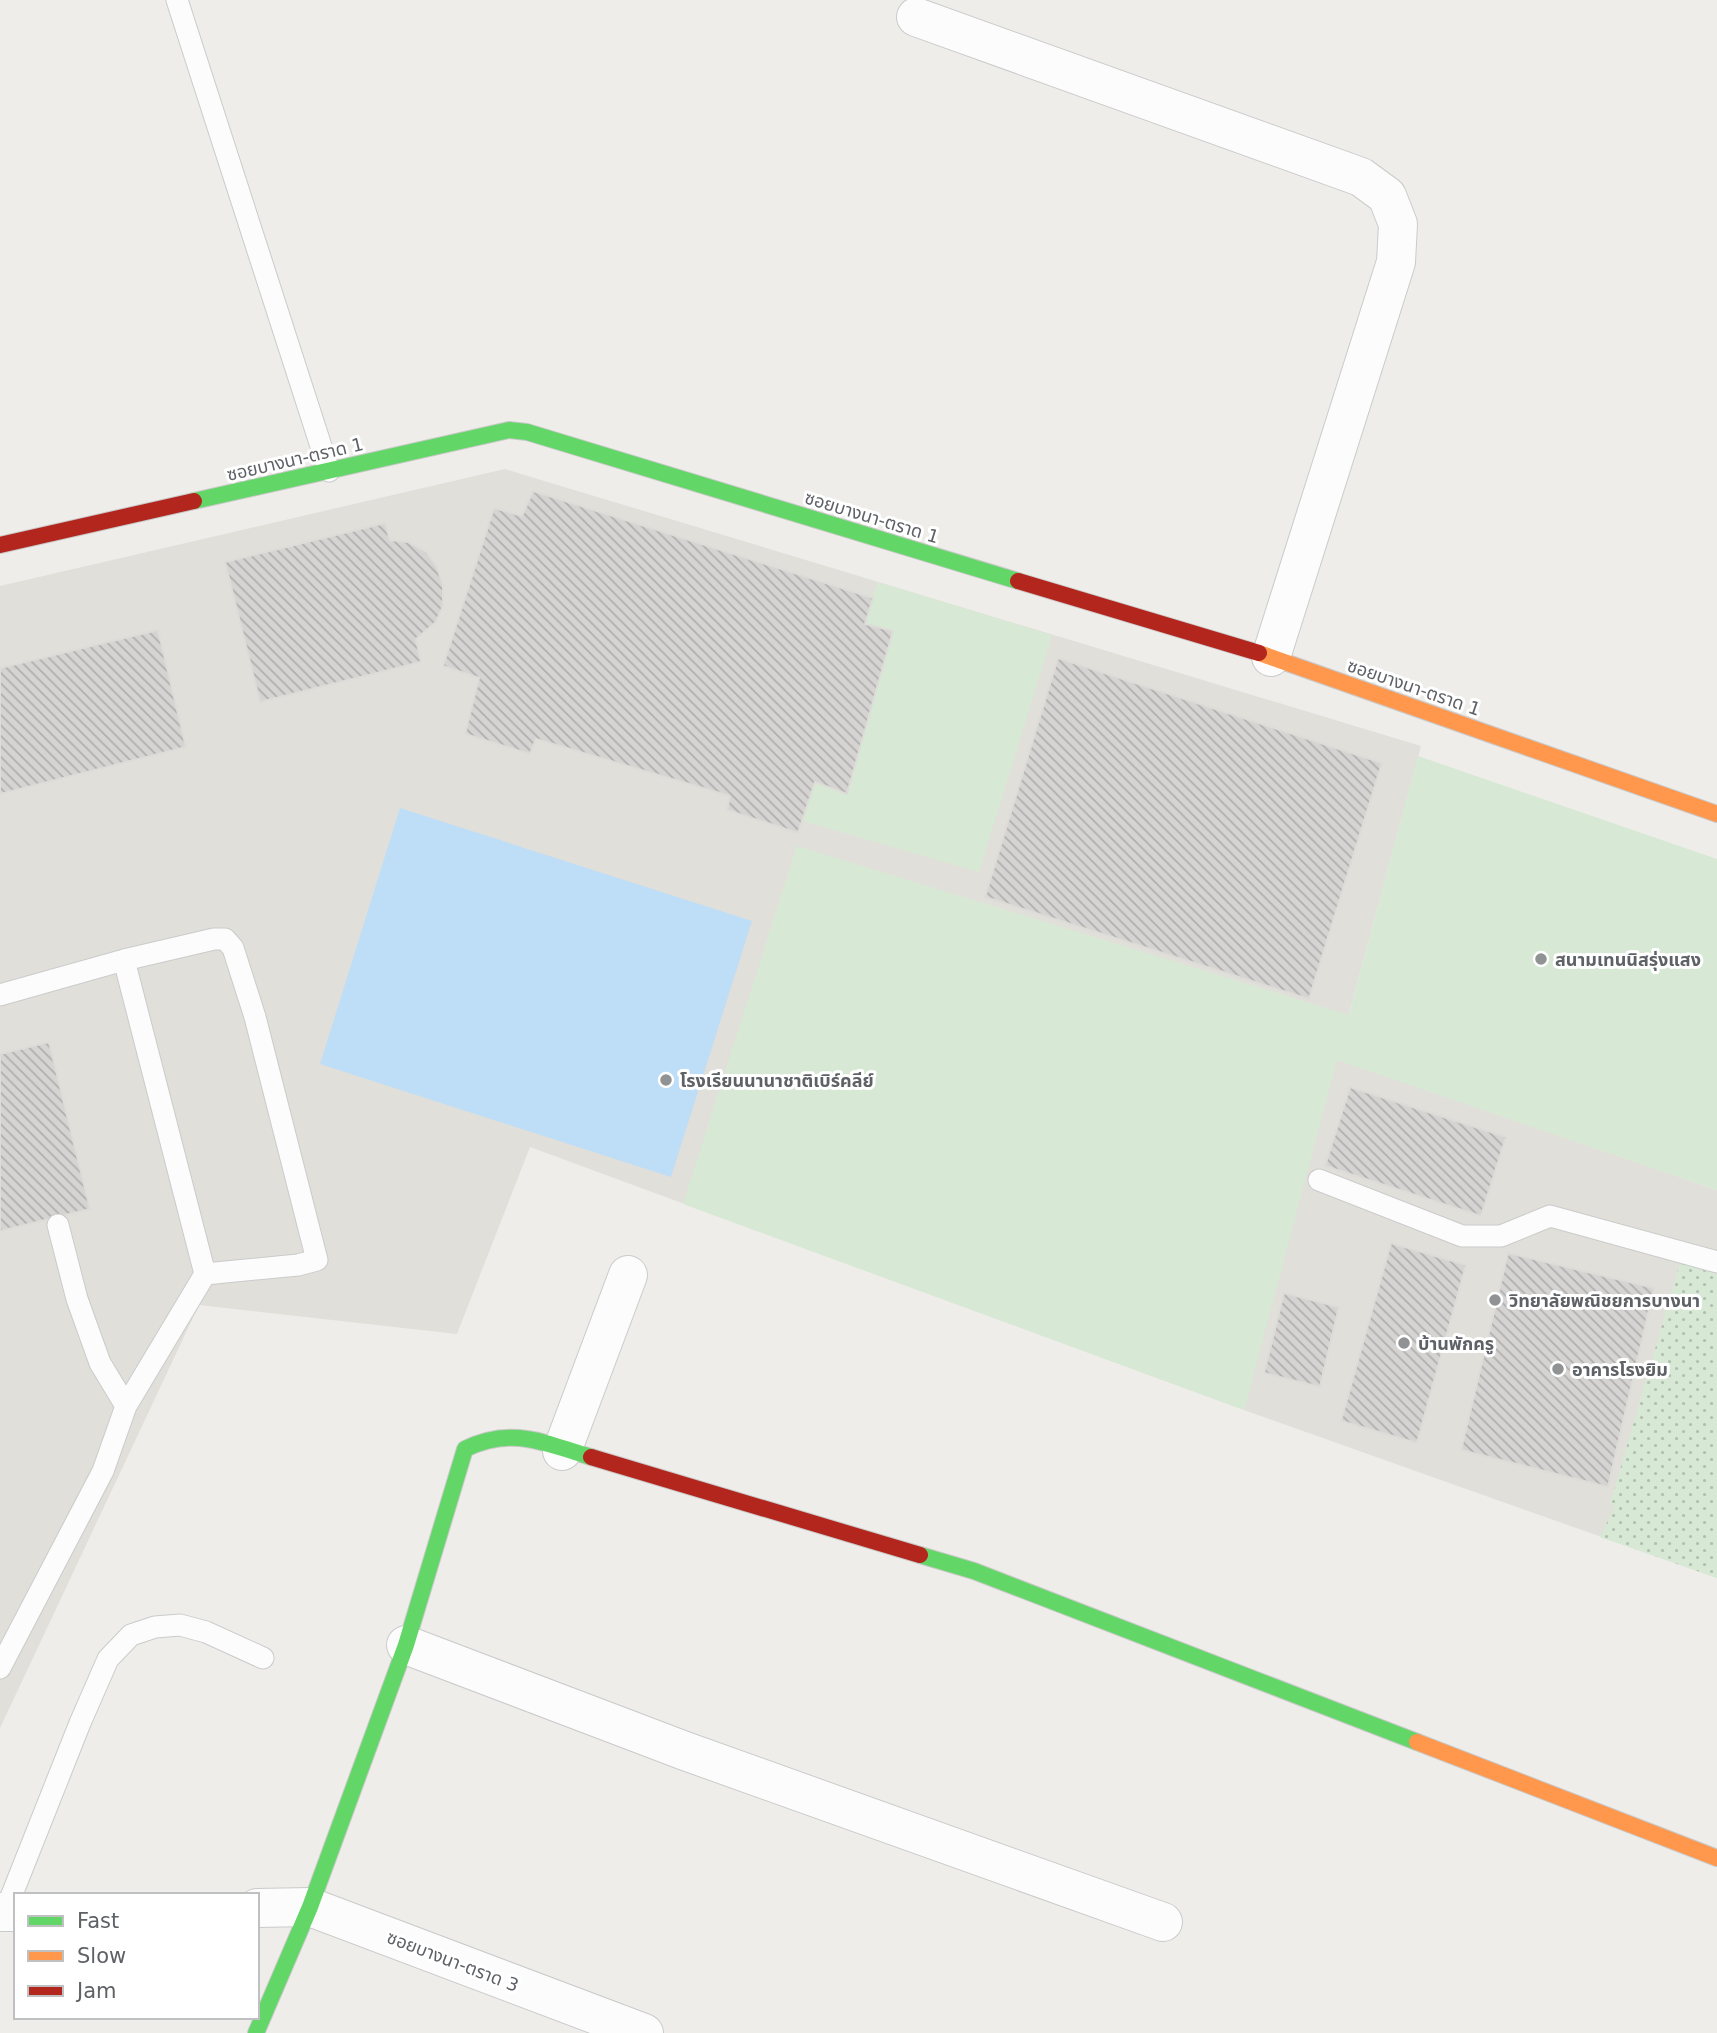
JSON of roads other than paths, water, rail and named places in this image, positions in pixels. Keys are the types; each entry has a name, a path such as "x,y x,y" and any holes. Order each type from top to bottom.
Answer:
{"street":[{"path":"916,17 1361,177 1387,196 1398,224 1396,262 1271,657"},
{"name":"ซอยบางนา-ตราด 1","path":"0,545 509,430 527,432 1271,657 1717,814"},
{"path":"562,1451 628,1275"},
{"path":"256,2033 310,1907 406,1645 465,1449 487,1438 509,1435 974,1571 1717,1858"},
{"path":"406,1645 685,1751 1163,1922"},
{"name":"ซอยบางนา-ตราด 3","path":"259,1908 310,1907 645,2033"}],"lane":[{"path":"177,0 329,471"},
{"path":"0,995 124,960 214,939 225,939 233,948 255,1017 317,1260 298,1265 205,1273"},
{"path":"0,1668 103,1471 126,1406 205,1273 124,960"},
{"path":"1319,1180 1462,1236 1501,1236 1550,1216 1717,1262"},
{"path":"58,1225 77,1299 100,1363 126,1406"},
{"path":"14,1893 80,1723 108,1659 131,1635 155,1627 180,1625 206,1632 263,1658"},
{"path":"7,1912 14,1894"}],"water":[{"path":"400,808 752,921 671,1177 320,1064"}],"place":[{"name":"สนามเทนนิสรุ่งแสง","path":"1541,959"},
{"name":"โรงเรียนนานาชาติเบิร์คลีย์","path":"666,1080"},
{"name":"วิทยาลัยพณิชยการบางนา","path":"1495,1300"},
{"name":"บ้านพักครู","path":"1404,1343"},
{"name":"อาคารโรงยิม","path":"1558,1369"}]}
